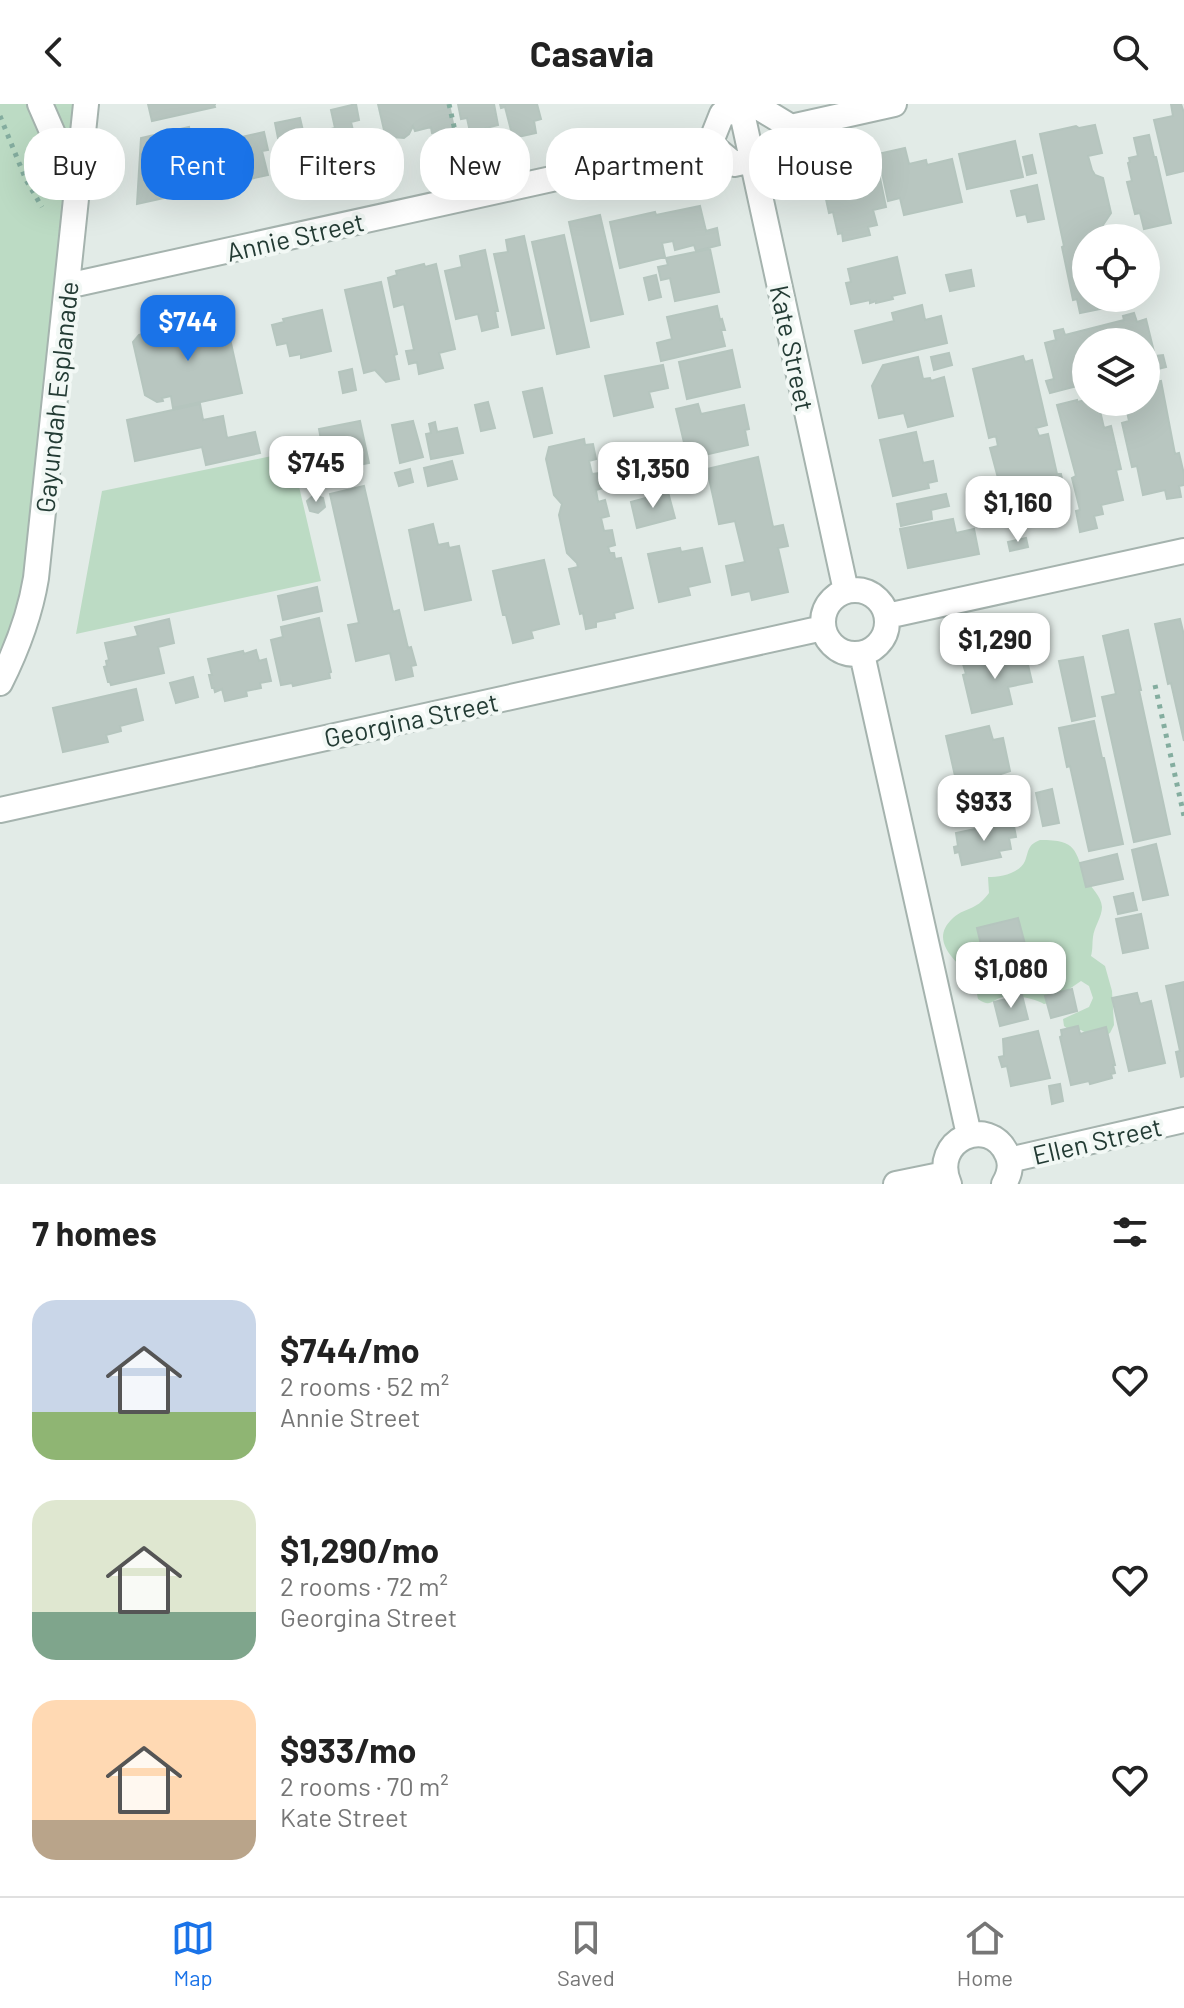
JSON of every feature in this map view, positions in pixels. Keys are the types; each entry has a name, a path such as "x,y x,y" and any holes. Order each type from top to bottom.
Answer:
{"street":[{"path":"40,104 50,128"},
{"name":"Gayundah Esplanade","path":"83,128 86,104"},
{"path":"716,128 722,114 740,107 758,107 791,127 894,104"},
{"name":"Kate Street","path":"740,107 749,147"},
{"name":"Annie Street","path":"67,286 546,180"},
{"name":"Gayundah Esplanade","path":"0,683 24,627 36,578 76,200"},
{"name":"Kate Street","path":"761,200 846,591"},
{"path":"887,616 1184,551"},
{"path":"846,591 867,592 883,606 887,616 885,636 871,651 851,655 841,652 826,638 823,618 830,601 846,591"},
{"name":"Georgina Street","path":"0,810 823,628"},
{"path":"862,654 969,1135"},
{"name":"Ellen Street","path":"1009,1160 1184,1120"},
{"path":"896,1184 947,1179 944,1164 952,1146 969,1135 979,1134 989,1136 1005,1150 1010,1170 1004,1184"}],"path":[{"path":"449,104 454,128"},
{"path":"0,116 26,180 42,207"},
{"path":"1155,685 1184,816"}],"green space":[{"path":"0,104 86,104 83,128 24,128 24,200 76,200 36,578 0,683"},
{"path":"291,452 321,581 76,634 102,491"},
{"path":"1040,840 1062,842 1073,849 1101,903 1102,911 1094,933 1091,956 1105,966 1112,991 1114,1025 1110,1033 1101,1038 1064,1026 1063,1019 1089,1007 1093,998 1089,986 1081,981 1049,1003 1013,996 986,1003 978,999 973,981 944,944 946,927 953,918 979,903 989,893 988,877 1014,872 1025,861 1031,846"}],"building":[{"path":"148,104 214,104 215,107 152,121"},
{"path":"356,104 359,120 351,122 352,128 335,128 331,110"},
{"path":"378,104 449,104 454,128 431,127 415,131 413,126 404,138 404,128 384,128"},
{"path":"458,104 494,104 498,125 469,128 467,118 461,119"},
{"path":"500,104 537,104 541,119 534,121 536,133 530,134 530,128 510,128 505,107 501,108"},
{"path":"1171,104 1181,104 1184,113 1184,171 1167,175 1154,120 1173,116"},
{"path":"300,118 302,128 276,128 275,123"},
{"path":"1095,125 1102,153 1088,156 1095,175 1103,178 1111,213 1104,224 1072,224 1072,295 1040,134 1076,126"},
{"path":"264,132 268,150 262,151 268,175 254,178 254,134"},
{"path":"1149,135 1171,223 1143,224 1140,213 1135,214 1127,182 1132,181 1129,158 1138,156 1134,138"},
{"path":"141,138 141,200 155,200 137,204"},
{"path":"1015,141 1023,177 967,189 959,154"},
{"path":"905,148 909,164 926,160 927,165 952,159 962,202 904,215 900,198 888,201 882,173 882,153"},
{"path":"1032,155 1036,173 1027,175 1023,157"},
{"path":"1037,185 1044,219 1028,222 1026,214 1017,216 1011,191"},
{"path":"882,188 886,207 873,210 877,225 868,227 870,235 843,241 842,233 838,234 833,212 829,213 826,200 882,200"},
{"path":"700,206 706,231 717,228 720,245 696,251 694,245 675,250 673,241 662,243 665,257 620,268 610,222"},
{"path":"600,215 623,314 591,321 569,222"},
{"path":"564,235 589,347 557,354 532,242"},
{"path":"524,236 544,328 512,335 494,254 508,252 506,240"},
{"path":"710,249 719,292 675,301 670,278 661,280 658,267 668,265 666,258"},
{"path":"485,250 498,311 495,311 498,327 482,331 478,314 456,319 445,271 462,267 460,256"},
{"path":"897,257 905,293 876,303 870,303 870,300 851,304 846,283 851,282 848,269"},
{"path":"424,264 425,267 436,264 455,349 439,353 443,368 419,374 417,362 409,364 406,351 414,350 404,304 394,307 388,278 397,275 396,271"},
{"path":"971,270 974,286 950,291 946,275"},
{"path":"656,275 661,297 649,300 644,278"},
{"path":"381,282 397,354 394,355 399,379 386,382 375,370 364,373 345,290"},
{"path":"922,305 925,320 941,316 947,343 863,363 855,331 894,321 892,313"},
{"path":"717,306 725,330 721,330 725,346 661,361 657,343 672,339 667,317"},
{"path":"322,310 331,351 301,358 301,354 290,356 287,343 277,345 272,325 284,322 283,319"},
{"path":"1134,313 1137,322 1146,319 1148,328 1093,328 1124,320 1123,316"},
{"path":"225,316 242,393 173,408 171,396 157,402 145,395 133,342 139,335"},
{"path":"1063,329 1065,335 1072,333 1072,387 1050,393 1046,381 1054,379 1045,343 1056,340 1054,331"},
{"path":"732,350 740,387 687,399 679,362"},
{"path":"949,353 952,365 934,370 931,357"},
{"path":"1160,355 1163,355 1166,367 1160,368"},
{"path":"1023,356 1025,362 1032,360 1047,425 1036,428 1039,436 1048,434 1057,474 1061,474 1065,507 1004,521 1002,493 990,448 998,446 996,436 989,438 973,369"},
{"path":"918,357 923,379 930,378 931,381 944,377 953,416 908,427 904,413 879,418 872,386 883,365"},
{"path":"663,365 668,388 649,392 653,407 614,416 605,376"},
{"path":"352,369 356,390 343,393 339,372"},
{"path":"1160,381 1175,454 1179,453 1184,474 1184,485 1179,486 1181,497 1167,499 1165,490 1143,495 1137,466 1132,467 1122,423 1129,421 1128,416 1160,416"},
{"path":"542,388 552,433 534,437 523,392"},
{"path":"1072,401 1072,416 1101,416 1104,428 1111,426 1121,469 1116,470 1123,500 1101,505 1103,514 1094,516 1097,528 1080,532 1076,511 1080,510 1072,478 1076,476 1057,405"},
{"path":"488,402 495,428 481,431 475,405"},
{"path":"200,404 203,420 223,416 227,438 255,432 260,453 206,465 202,447 135,461 127,420"},
{"path":"698,404 701,414 744,405 749,429 745,430 748,445 704,455 703,452 687,455 676,409"},
{"path":"360,421 369,463 327,471 319,429"},
{"path":"413,421 423,457 400,463 392,425"},
{"path":"435,422 437,432 457,428 463,453 431,459 426,434 431,433 429,424"},
{"path":"916,432 923,463 933,461 937,481 928,483 929,488 893,496 880,440"},
{"path":"584,439 585,445 593,444 596,459 589,461 592,474 599,473 603,488 596,490 598,502 605,500 609,516 601,518 604,531 612,530 615,545 608,547 615,559 621,558 633,608 614,613 615,618 596,622 596,627 586,629 569,569 578,567 567,553 559,515 562,504 554,495 546,459 549,447"},
{"path":"758,457 773,527 783,525 788,546 778,548 788,592 752,600 750,591 732,595 726,566 745,562 735,521 719,524 707,469"},
{"path":"452,461 457,479 428,486 424,468"},
{"path":"410,469 413,482 399,486 395,473"},
{"path":"364,486 393,612 399,610 408,648 411,647 416,665 411,666 413,676 396,680 390,653 356,661 348,625 359,623 330,494"},
{"path":"668,492 675,518 637,528 631,502"},
{"path":"946,494 949,506 931,510 932,519 901,526 897,504"},
{"path":"314,495 323,498 325,507 318,513 310,511 307,501"},
{"path":"953,519 956,533 974,529 979,554 908,568 900,529"},
{"path":"433,524 438,545 448,543 449,548 459,546 471,600 425,610 409,530"},
{"path":"1026,538 1028,547 1010,551 1008,542"},
{"path":"680,548 681,552 702,548 710,582 688,587 690,595 659,602 648,554"},
{"path":"544,560 559,624 531,631 533,638 513,643 493,571"},
{"path":"317,587 322,611 283,620 278,596"},
{"path":"319,618 330,678 293,686 292,683 281,685 271,640 283,637 281,627"},
{"path":"169,619 174,643 158,647 164,673 111,685 104,667 109,660 105,643 138,636 135,627"},
{"path":"1180,619 1184,635 1184,741 1155,624"},
{"path":"1128,630 1170,834 1134,842 1102,697 1116,694 1103,636"},
{"path":"256,650 259,661 266,659 271,681 260,683 261,688 246,691 247,696 225,701 222,689 215,692 212,688 208,659"},
{"path":"1025,652 1032,682 1008,687 1012,704 972,713 963,664"},
{"path":"1083,657 1095,716 1072,721 1059,661"},
{"path":"193,677 198,697 176,703 170,683"},
{"path":"136,689 143,720 120,726 121,731 106,735 108,742 63,752 53,708"},
{"path":"1094,721 1123,844 1089,851 1059,728"},
{"path":"989,726 993,740 1003,738 1010,771 1001,774 1004,788 960,798 946,736"},
{"path":"1052,789 1059,823 1043,826 1036,793"},
{"path":"1013,821 1016,837 1009,838 1011,849 999,851 1001,857 962,865 959,852 955,853 954,847 958,846 956,833"},
{"path":"1156,844 1168,895 1143,900 1132,850"},
{"path":"1117,854 1123,879 1086,887 1080,863"},
{"path":"1133,893 1137,910 1118,914 1114,897"},
{"path":"1141,914 1148,948 1123,953 1116,919"},
{"path":"1018,918 1025,944 1011,947 1009,953 992,957 988,952 983,953 977,928"},
{"path":"1184,982 1184,1076 1181,1077 1176,1052 1180,1051 1166,986"},
{"path":"1072,989 1077,1011 1051,1018 1045,996"},
{"path":"1137,993 1140,1004 1151,1001 1165,1063 1129,1071 1112,998"},
{"path":"1022,995 1028,1019 1000,1026 994,1002"},
{"path":"1078,1026 1080,1034 1106,1027 1115,1065 1112,1078 1071,1085 1060,1037 1061,1030"},
{"path":"1038,1031 1050,1078 1011,1086 1007,1066 1002,1067 999,1057 1004,1056 1003,1039"},
{"path":"1060,1084 1063,1101 1052,1104 1049,1086"}]}
